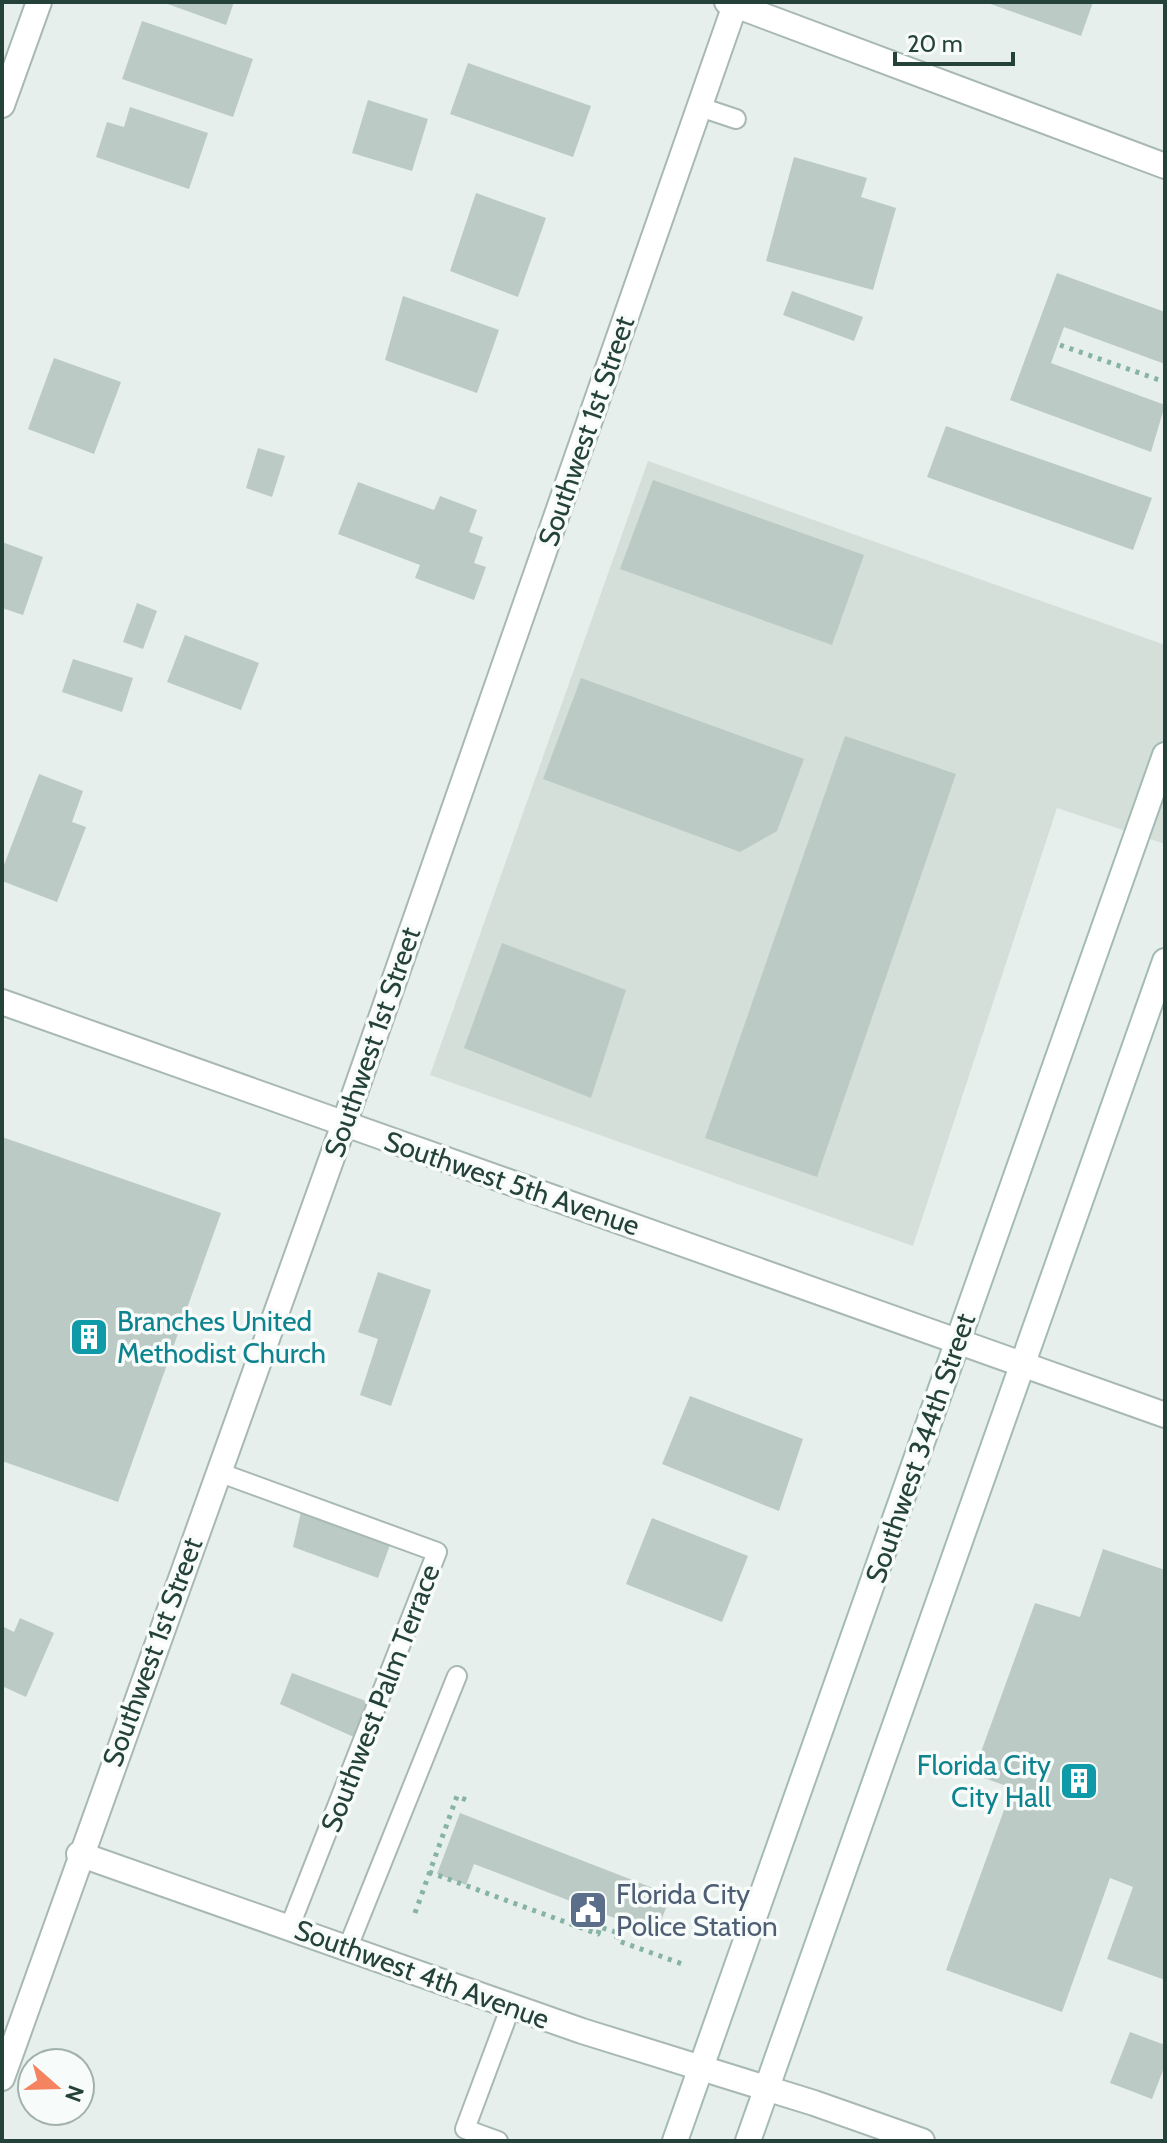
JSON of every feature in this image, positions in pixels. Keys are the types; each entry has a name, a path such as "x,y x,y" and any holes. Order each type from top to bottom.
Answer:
{"street":[{"path":"2,105 39,2"},
{"path":"731,4 1165,166"},
{"name":"Southwest 1st Street","path":"2,2078 79,1854 344,1124 700,107 731,4"},
{"name":"Southwest 344th Street","path":"675,2141 1165,755"},
{"path":"748,2141 1165,961"},
{"name":"Southwest 5th Avenue","path":"2,1002 1165,1415"},
{"name":"Southwest 4th Avenue","path":"79,1854 511,2006 922,2141"}],"lane":[{"path":"700,107 736,119"},
{"name":"Southwest Palm Terrace","path":"218,1472 437,1552 290,1926"},
{"path":"348,1947 457,1676"},
{"path":"498,2141 465,2129 511,2006"}],"path":[{"path":"1060,345 1165,382"},
{"path":"415,1913 457,1796 471,1802"},
{"path":"429,1872 598,1934 600,1927 619,1933 616,1940 685,1965"}],"shaded area":[{"path":"648,461 1165,645 1165,844 1057,808 913,1246 430,1075"}],"building":[{"path":"162,2 234,2 226,25"},
{"path":"985,2 1093,2 1081,36"},
{"path":"142,21 253,59 233,117 122,79"},
{"path":"468,63 591,106 573,157 450,114"},
{"path":"368,100 428,119 412,171 352,153"},
{"path":"130,107 208,133 189,189 96,157 107,122 124,127"},
{"path":"794,157 867,178 861,197 896,208 873,290 766,261"},
{"path":"476,193 546,218 518,297 450,271"},
{"path":"1057,273 1165,312 1165,364 1064,327 1051,363 1165,405 1151,452 1010,400"},
{"path":"792,291 863,317 854,341 783,315"},
{"path":"403,296 499,330 477,393 385,360"},
{"path":"54,358 121,382 94,454 28,429"},
{"path":"946,426 1152,498 1133,550 927,477"},
{"path":"258,448 285,456 272,497 246,488"},
{"path":"653,480 864,555 832,645 620,569"},
{"path":"358,482 434,510 440,496 477,510 469,532 483,537 474,563 486,567 474,600 415,578 420,565 338,534"},
{"path":"2,542 43,557 23,615 2,608"},
{"path":"137,603 157,611 143,649 123,642"},
{"path":"185,635 259,663 241,710 167,682"},
{"path":"73,659 133,678 122,712 62,692"},
{"path":"581,678 804,759 777,831 740,852 543,779"},
{"path":"845,736 956,774 817,1177 705,1138"},
{"path":"39,774 83,791 72,822 86,827 57,902 2,881 2,870"},
{"path":"502,943 626,990 591,1098 464,1048"},
{"name":"Branches United Methodist Church","path":"2,1137 221,1213 118,1502 2,1461"},
{"path":"378,1272 431,1290 391,1406 360,1395 378,1339 358,1332"},
{"path":"690,1396 803,1439 779,1511 662,1464"},
{"path":"303,1503 394,1534 378,1578 293,1547"},
{"path":"652,1518 748,1556 722,1622 626,1584"},
{"name":"Florida City City Hall","path":"1103,1549 1165,1570 1165,1980 1107,1959 1133,1887 1110,1878 1062,2012 946,1970 1012,1788 973,1774 1035,1603 1080,1617"},
{"path":"20,1618 54,1633 26,1697 2,1686 2,1626 14,1632"},
{"path":"292,1673 379,1706 365,1742 280,1704"},
{"path":"460,1813 671,1895 656,1934 474,1864 466,1885 437,1874"},
{"path":"1130,2032 1165,2045 1165,2065 1152,2099 1110,2083"}],"place":[{"name":"Branches United Methodist Church","path":"89,1337"},
{"name":"Florida City City Hall","path":"1079,1781"},
{"name":"Florida City Police Station","path":"588,1910"}]}
